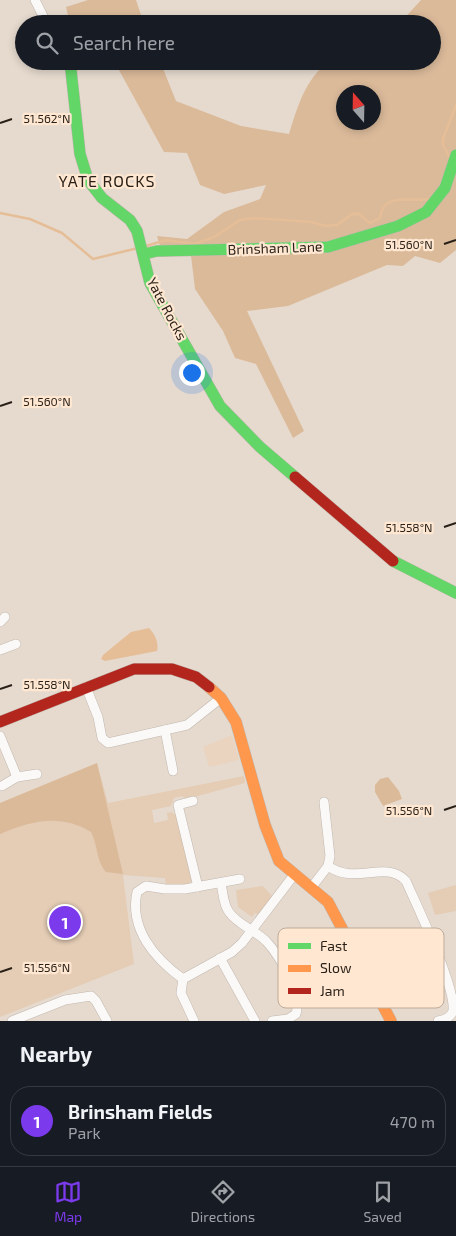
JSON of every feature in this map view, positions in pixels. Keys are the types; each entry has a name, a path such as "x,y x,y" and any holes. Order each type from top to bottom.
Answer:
{"street":[{"path":"35,0 42,15"},
{"name":"Yate Rocks","path":"71,70 83,167 95,191 130,220 137,232 150,283 220,406 229,418 389,559 456,594"},
{"name":"Brinsham Lane","path":"144,254 157,251 328,247 398,226 426,212 445,188 456,155"},
{"path":"0,650 16,644"},
{"path":"0,722 134,669 160,668 183,672 196,677 221,698 236,722 274,851 280,861 294,875 328,902 342,928"},
{"path":"86,687 98,717 105,742 194,722 221,698"},
{"path":"165,730 174,770"},
{"path":"0,736 17,777"},
{"path":"2,786 17,777 37,774"},
{"path":"193,801 178,805 198,887"},
{"path":"311,888 328,866 330,847 324,802"},
{"path":"328,866 338,873 347,875 389,871 399,873 406,881 428,928"},
{"path":"183,979 242,943 294,875"},
{"path":"183,979 169,969 144,941 138,926 137,892 146,886 165,889 198,887 240,879"},
{"path":"222,883 224,900 229,913 266,941 278,959"},
{"path":"220,958 255,1021"},
{"path":"438,1021 450,1016 454,1009 452,990 444,964"},
{"path":"183,979 181,993 194,1021"},
{"path":"12,1021 65,1000 91,996 107,1021"},
{"path":"272,1021 288,1019 296,1014 296,1008"},
{"path":"384,1008 391,1021"}],"shaded area":[{"path":"88,0 136,0 141,15 68,15 66,7"},
{"path":"421,0 456,0 456,250 440,263 415,256 403,266 387,265 288,306 247,311 304,431 293,438 256,364 235,358 223,331 195,289 190,247 160,246 157,236 187,239 224,212 260,199 266,185 224,194 200,185 187,153 164,152 119,70 164,70 176,101 241,126 289,134 299,103 308,85 319,70 441,70 441,15 407,15"},
{"path":"149,628 156,639 157,651 105,661 101,659 103,655 131,632"},
{"path":"232,735 239,760 209,767 203,747"},
{"path":"97,763 108,803 244,776 245,783 187,799 182,796 174,798 171,806 152,810 154,823 168,820 167,813 171,812 177,816 192,880 188,885 166,885 165,878 123,875 134,964 0,1017 0,803"},
{"path":"97,763 123,874 106,872 100,863 91,832 68,822 46,821 34,823 0,834 0,803"},
{"path":"388,777 399,791 402,799 383,806 375,792 375,785 380,779"},
{"path":"456,885 456,911 435,915 428,893"},
{"path":"263,886 272,896 259,915 255,913 252,917 238,907 236,890"}],"waterway":[{"path":"450,158 443,145 443,139 456,105"},
{"path":"146,246 166,240 195,244 214,237 240,220 255,218 312,222 325,226 337,225 352,214 359,214 370,223 380,218 382,209 393,201 430,199"},
{"path":"0,213 30,219 62,233 93,259 138,248"}],"traffic: fast":[{"path":"71,70 80,154 88,180 102,198 130,220 137,231 150,283 220,406 260,447 295,477"},
{"path":"144,254 157,251 328,247 398,226 426,212 445,188 456,155"},
{"path":"393,561 456,593"}],"traffic: slow":[{"path":"209,687 221,698 236,722 265,825 279,861 328,902 342,928"},
{"path":"384,1008 391,1021"}],"traffic: jam":[{"path":"295,477 393,561"},
{"path":"0,722 134,669 172,669 196,677 209,687"}],"place":[{"name":"Brinsham Fields","path":"65,922"}],"district":[{"name":"YATE ROCKS","path":"107,181"}]}
